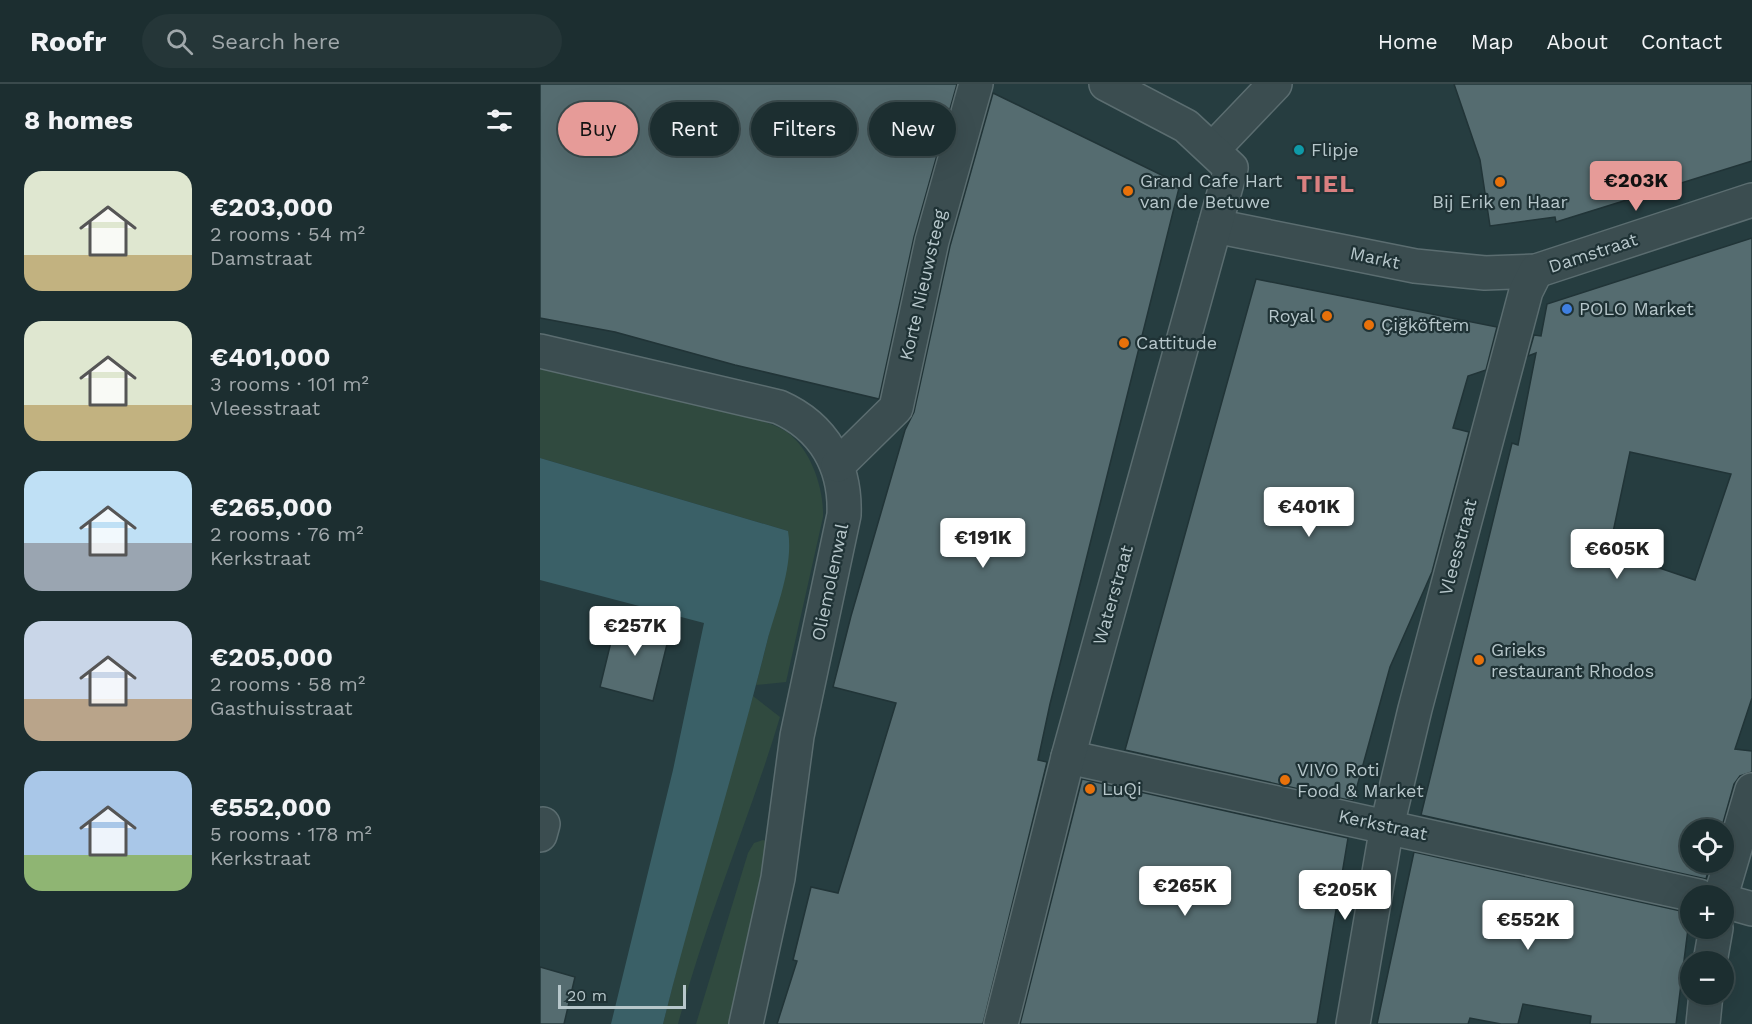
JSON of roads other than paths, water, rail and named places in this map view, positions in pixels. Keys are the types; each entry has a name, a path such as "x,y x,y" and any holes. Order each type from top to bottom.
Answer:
{"street":[{"name":"Korte Nieuwsteeg","path":"838,465 896,408 932,241 976,84"},
{"path":"1106,84 1186,126 1222,158 1275,84"},
{"name":"Waterstraat","path":"1001,1024 1068,757 1215,225 1222,158"},
{"name":"Damstraat","path":"1536,271 1752,200"},
{"name":"Markt","path":"1215,225 1414,266 1485,273 1536,271"},
{"name":"Vleesstraat","path":"1353,1024 1387,826 1488,429 1526,291 1536,271"},
{"name":"Oliemolenwal","path":"540,351 779,407 813,428 838,465 844,515 797,736 778,878 746,1024"},
{"name":"Kerkstraat","path":"1068,757 1680,892"},
{"path":"1724,885 1752,790"},
{"path":"1734,904 1752,909"},
{"path":"1703,1024 1705,1005"}],"water":[{"path":"540,458 788,531 789,558 783,587 663,1024 611,1024 673,770 704,623 540,580"}],"place":[{"name":"Flipje","path":"1299,150"},
{"name":"Bij Erik en Haar","path":"1500,182"},
{"name":"Grand Cafe Hart van de Betuwe","path":"1128,191"},
{"name":"POLO Market","path":"1567,309"},
{"name":"Royal","path":"1327,316"},
{"name":"Çiğköftem","path":"1369,325"},
{"name":"Cattitude","path":"1124,343"},
{"name":"Grieks restaurant Rhodos","path":"1479,660"},
{"name":"VIVO Roti Food & Market","path":"1285,780"},
{"name":"LuQi","path":"1090,789"}],"district":[{"name":"TIEL","path":"1326,184"}]}
